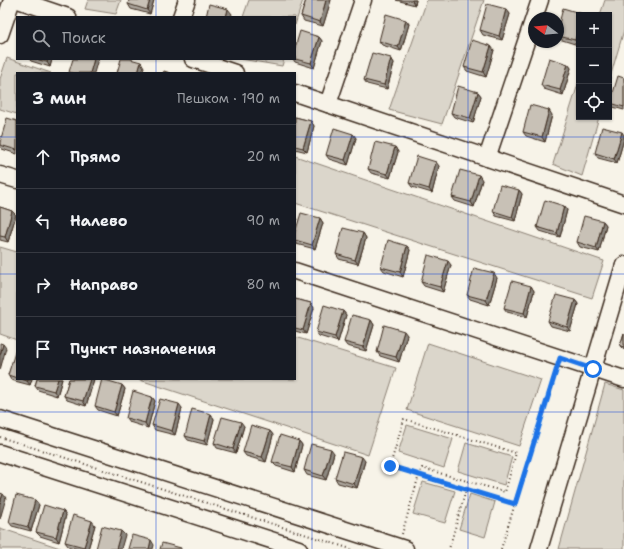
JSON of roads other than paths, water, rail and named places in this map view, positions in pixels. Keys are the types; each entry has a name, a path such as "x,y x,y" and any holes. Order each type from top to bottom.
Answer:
{"street":[{"path":"0,35 12,0"},
{"path":"18,0 65,16"},
{"path":"181,16 187,0"},
{"path":"328,104 363,0"},
{"path":"487,158 540,0"},
{"path":"196,60 232,72"},
{"path":"296,93 624,204"},
{"path":"0,175 16,180"},
{"path":"539,549 624,265"},
{"path":"296,271 624,379"},
{"path":"0,419 402,548"},
{"path":"0,453 42,458 299,549"}]}
